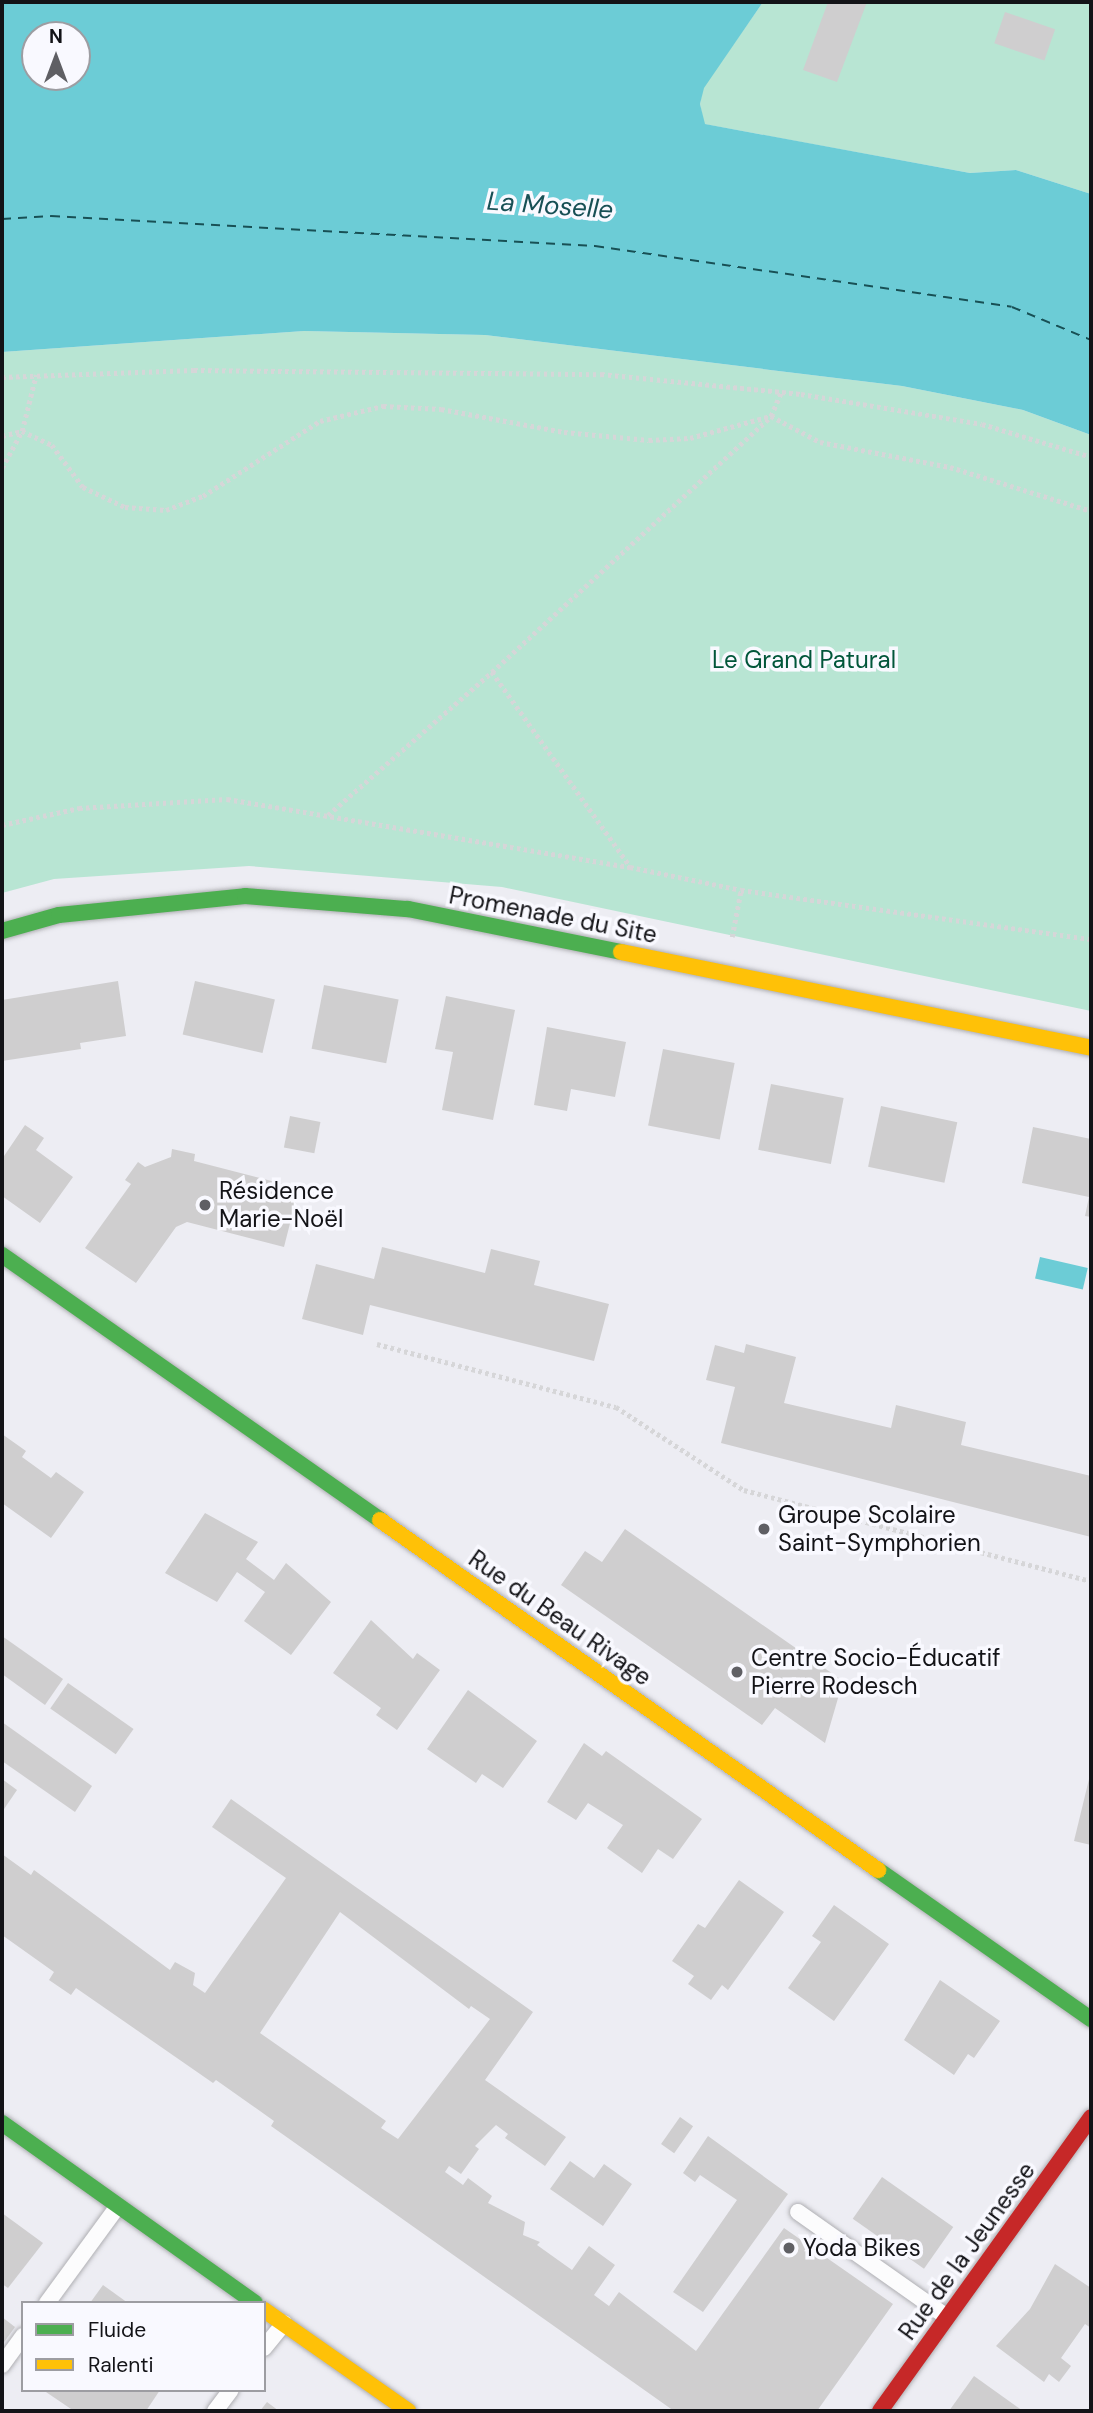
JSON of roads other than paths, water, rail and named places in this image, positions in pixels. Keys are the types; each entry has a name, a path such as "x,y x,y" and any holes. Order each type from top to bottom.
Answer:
{"street":[{"name":"Promenade du Site","path":"2,931 59,915 172,901 301,899 408,909 1091,1048"},
{"name":"Rue du Beau Rivage","path":"2,1255 1091,2019"},
{"name":"Rue de la Jeunesse","path":"880,2411 1091,2117"},
{"path":"2,2123 252,2301"},
{"path":"266,2310 397,2408"}],"lane":[{"path":"48,2301 118,2206"},
{"path":"799,2212 947,2318"},
{"path":"266,2346 284,2323"},
{"path":"2,2365 21,2339"},
{"path":"215,2411 229,2392"}],"water":[{"name":"La Moselle","path":"2,2 763,2 704,88 700,104 705,124 970,173 1016,170 1091,194 1091,435 1023,410 902,386 485,335 304,331 2,352"},
{"path":"1040,1257 1088,1268 1083,1289 1035,1278"}],"place":[{"name":"Résidence Marie-Noël","path":"205,1205"},
{"name":"Groupe Scolaire Saint-Symphorien","path":"764,1529"},
{"name":"Centre Socio-Éducatif Pierre Rodesch","path":"737,1672"},
{"name":"Yoda Bikes","path":"789,2248"}],"park label":[{"name":"Le Grand Patural","path":"804,660"}]}
